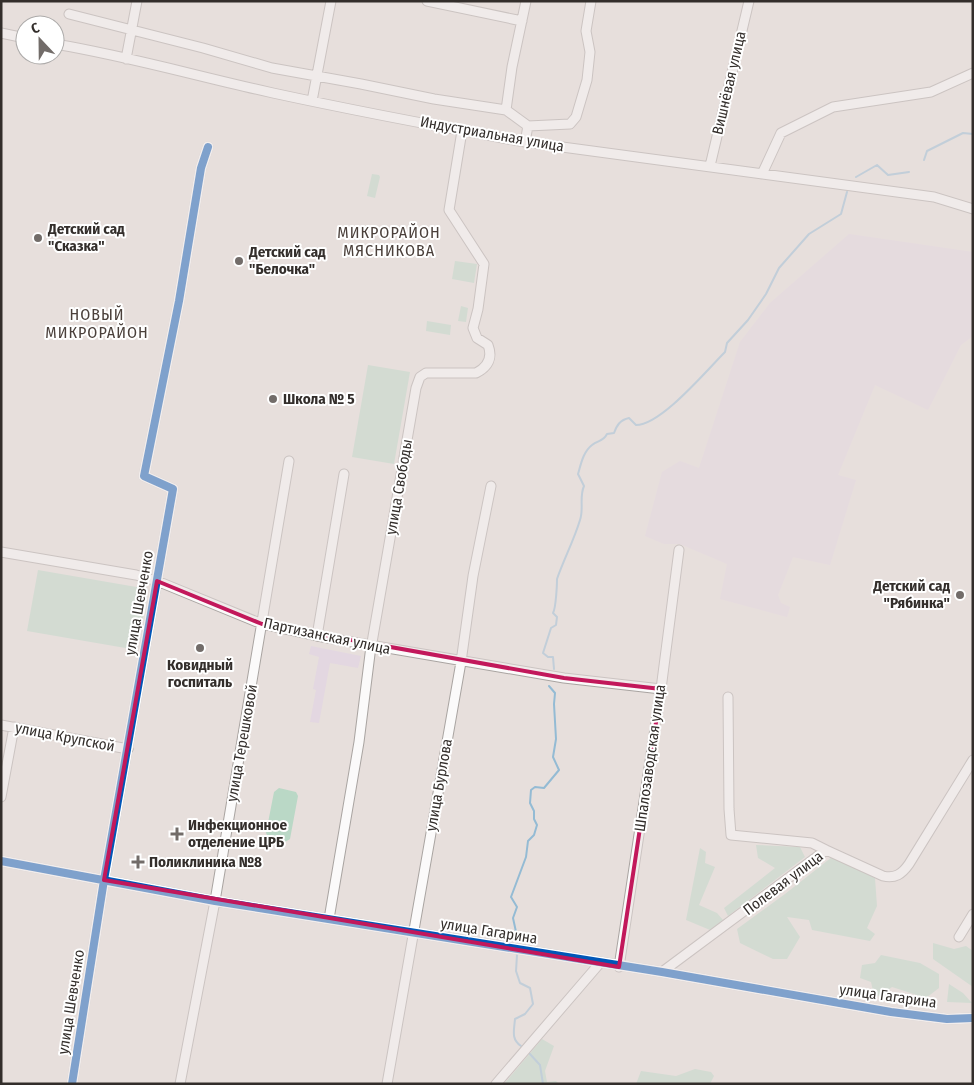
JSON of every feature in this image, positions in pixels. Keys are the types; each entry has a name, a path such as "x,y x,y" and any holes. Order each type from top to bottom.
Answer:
{"street":[{"path":"126,59 137,1"},
{"path":"312,101 331,1"},
{"path":"426,1 522,21"},
{"path":"526,1 512,67 506,110 528,126 570,124 576,117 586,80 590,52 586,32 591,1"},
{"name":"Вишнёвая улица","path":"710,166 749,1"},
{"name":"Индустриальная улица","path":"69,14 132,29 256,64 434,99 506,110"},
{"path":"1,33 15,36"},
{"name":"Индустриальная улица","path":"65,46 312,101 462,131 525,142 934,197 973,209"},
{"path":"762,174 781,133 833,107 931,92 973,73"},
{"path":"525,142 528,126"},
{"name":"улица Свободы","path":"329,919 359,742 372,646 416,388 420,378 426,373 476,374 482,371 489,363 488,345 477,338 473,328 478,309 484,264 449,210 462,131"},
{"name":"улица Шевченко","path":"72,1084 104,880 173,489 144,476 179,301 201,168 208,147"},
{"name":"улица Терешковой","path":"180,1084 215,901 289,461"},
{"path":"318,636 344,474"},
{"name":"улица Бурлова","path":"387,1084 461,662 473,576 492,486"},
{"name":"Шпалозаводская улица","path":"620,967 661,689 679,550"},
{"name":"Партизанская улица","path":"1,552 127,573 157,581 262,624 318,636 461,662 564,678 661,689"},
{"path":"728,697 731,835 812,843 826,850"},
{"name":"улица Крупской","path":"1,725 128,749"},
{"path":"1,796 14,727"},
{"name":"Полевая улица","path":"662,972 826,850 883,876 890,878 899,874 909,864 973,760"},
{"name":"улица Гагарина","path":"1,862 215,901 620,967 662,972 891,1012 948,1019 973,1018"},
{"path":"959,936 973,914"},
{"path":"496,1084 600,963"}],"highlighted area":[{"path":"157,581 262,624 564,678 661,689 619,967 104,880"}],"shaded area":[{"path":"849,234 973,252 973,336 961,345 928,410 875,385 838,475 856,480 830,565 793,557 778,595 781,603 790,607 787,617 720,599 727,564 680,544 664,544 645,536 662,472 680,461 699,468 740,342 770,303"},
{"path":"311,646 361,656 358,668 330,663 319,723 310,722 316,690 313,689 319,657 309,654"}],"green space":[{"path":"372,174 379,175 380,177 375,198 367,196"},
{"path":"455,261 477,264 474,283 452,279"},
{"path":"461,306 468,308 466,322 458,321"},
{"path":"427,321 451,325 450,335 426,331"},
{"path":"368,365 410,372 394,464 352,457"},
{"path":"38,570 148,589 137,650 27,631"},
{"path":"279,788 296,792 298,796 290,839 285,842 269,839 266,833 274,792"},
{"path":"756,845 800,847 805,857 728,916 724,908 775,868 758,858"},
{"path":"700,848 706,852 705,863 715,867 699,905 717,913 723,920 710,930 686,920"},
{"path":"832,857 875,878 877,906 867,928 875,934 870,941 812,930 809,920 787,917 800,937 787,959 773,959 740,943 737,929"},
{"path":"933,943 954,949 966,946 973,951 973,987 933,959"},
{"path":"881,955 920,963 939,974 939,988 926,998 892,987 880,996 874,995 871,982 860,978 862,965 875,963"},
{"path":"949,984 963,993 972,1003 947,1002"},
{"path":"542,1039 554,1046 545,1071 547,1082 556,1081 559,1084 504,1084"},
{"path":"695,1069 711,1072 714,1076 710,1084 636,1084 641,1071 676,1076"}],"waterway":[{"path":"924,160 927,151 963,133 973,134"},
{"path":"856,177 877,165 888,175 909,172"},
{"path":"554,669 553,657 548,657 543,653 551,628 556,625 557,617 553,613 556,601 557,579 581,516 584,486 578,474 586,451 607,434 614,433 623,420 629,418 636,425 646,423 683,396 725,352 727,343 748,320 766,294 779,268 809,234 841,214 847,192"},
{"path":"518,941 513,918 517,907 511,897 526,857 528,841 534,835 537,825 530,803 531,790 535,787 544,788 559,770 553,757 556,739 555,693 549,686"},
{"path":"517,955 516,971 520,983 530,988 533,1004 525,1014 515,1019 514,1038 521,1046"},
{"path":"529,1053 540,1065 543,1084"}],"cycle path":[{"path":"72,1084 104,880 173,489 144,476 179,301 201,168 208,147"},
{"path":"1,861 215,901 662,972 891,1012 947,1019 973,1018"}],"place":[{"name":"Детский сад \"Сказка\"","path":"38,238"},
{"name":"Детский сад \"Белочка\"","path":"239,261"},
{"name":"Школа № 5","path":"273,399"},
{"name":"Детский сад \"Рябинка\"","path":"960,595"},
{"name":"Ковидный госпиталь","path":"200,648"},
{"name":"Инфекционное отделение ЦРБ","path":"177,834"},
{"name":"Поликлиника №8","path":"138,862"}],"district":[{"name":"МИКРОРАЙОН МЯСНИКОВА","path":"389,241"},
{"name":"НОВЫЙ МИКРОРАЙОН","path":"97,323"}]}
